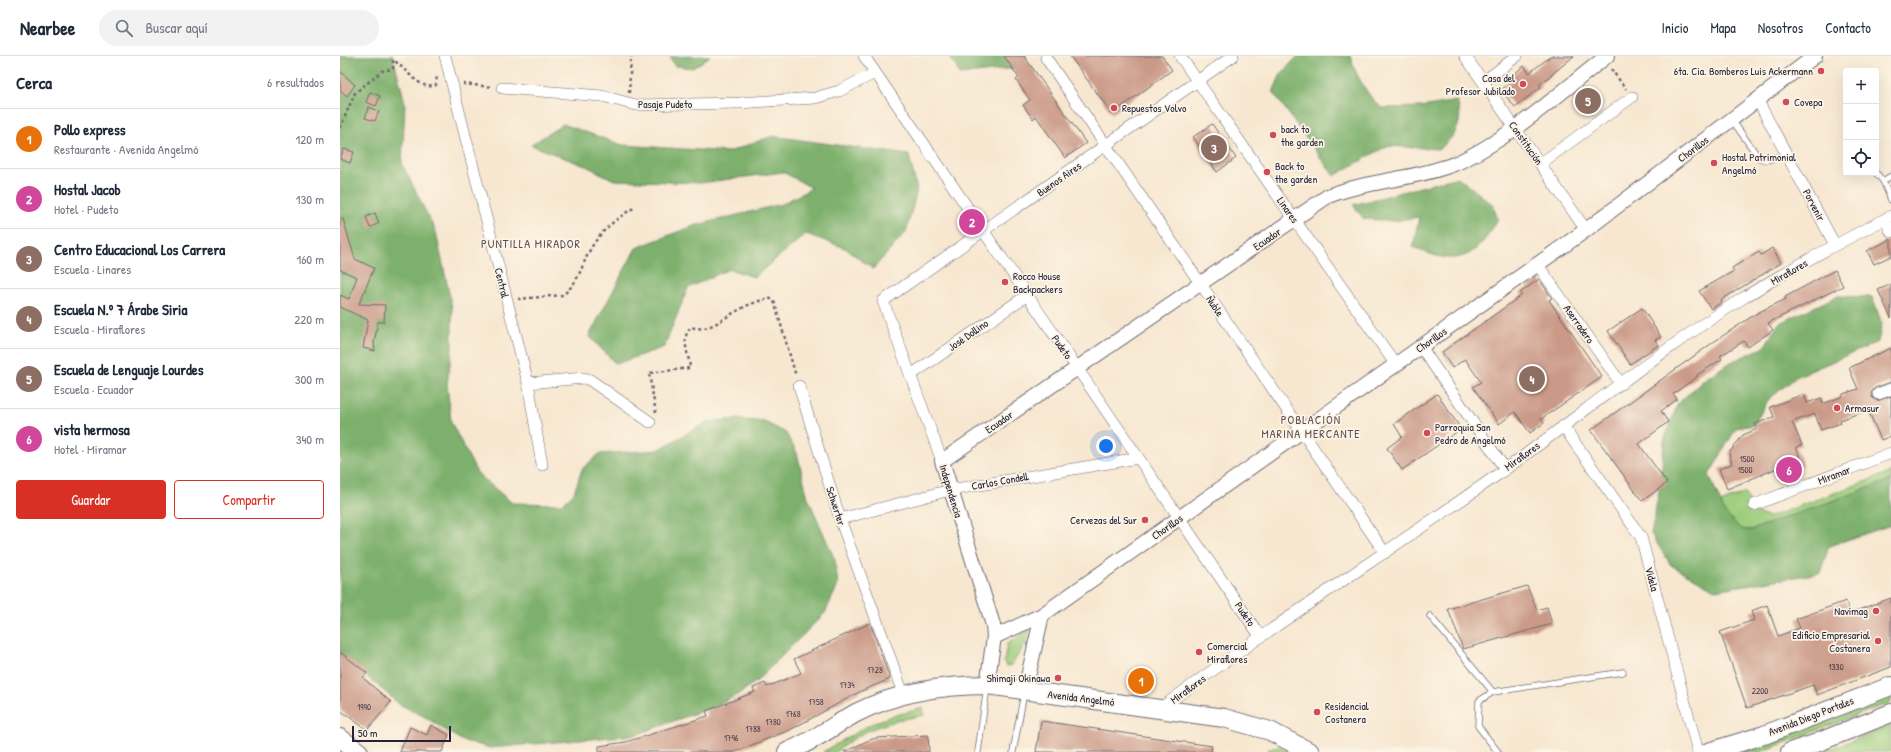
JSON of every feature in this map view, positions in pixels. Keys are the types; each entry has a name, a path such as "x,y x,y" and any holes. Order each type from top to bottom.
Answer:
{"main road":[{"name":"Avenida Angelmó","path":"787,752 810,742 864,710 904,696 941,688 987,685 1161,708 1224,718 1260,728 1289,740 1310,752"},
{"name":"Avenida Diego Portales","path":"1708,752 1764,734 1891,686"},
{"path":"1790,752 1814,744 1891,712"},
{"path":"340,738 360,752"}],"street":[{"name":"Central","path":"445,56 528,383 542,465"},
{"name":"Pudeto","path":"864,56 984,230 1026,296 1260,636"},
{"name":"Linares","path":"1180,56 1396,365"},
{"name":"Buenos Aires","path":"883,301 1106,147 1233,56"},
{"name":"Constitución","path":"1465,56 1586,230"},
{"path":"1483,82 1517,56"},
{"name":"Chorillos","path":"994,637 1042,615 1538,265 1758,101 1814,56"},
{"name":"Ecuador","path":"942,461 1295,220 1311,206 1342,190 1404,179 1453,164 1485,147 1514,127 1606,57"},
{"name":"Ñuble","path":"1046,58 1385,553"},
{"name":"Pasaje Pudeto","path":"502,88 602,96 636,105 739,103 815,98 845,88 875,73"},
{"path":"1540,164 1632,97"},
{"name":"Porvenir","path":"1758,101 1835,245"},
{"path":"1888,217 1891,232"},
{"name":"Miraflores","path":"1161,708 1260,636 1385,553 1505,469 1741,299 1835,245 1888,217"},
{"name":"Aserradero","path":"1538,265 1621,384"},
{"name":"José Dollino","path":"911,375 1026,296"},
{"name":"Independencia","path":"883,301 942,461 990,614 994,637 987,685"},
{"path":"1421,347 1505,469"},
{"path":"528,383 584,378 590,380 650,422"},
{"name":"Schwerter","path":"799,386 840,519 904,696"},
{"path":"1878,394 1891,389"},
{"name":"Videla","path":"1564,426 1641,536 1698,752"},
{"name":"Miramar","path":"1754,505 1891,453"},
{"name":"Carlos Condell","path":"840,519 950,490 1138,458"},
{"path":"1025,690 1042,615"}],"lane":[{"path":"1732,120 1758,158 1766,160 1787,155"},
{"path":"1879,176 1883,181 1891,200"},
{"path":"1883,181 1891,176"},
{"path":"1430,616 1492,692"},
{"path":"1498,752 1478,726 1479,701 1492,692 1623,672"},
{"path":"978,752 987,685"},
{"path":"1013,752 1025,690"}],"path":[{"path":"630,86 631,56"},
{"path":"1606,57 1632,97"},
{"path":"340,128 353,95 382,71 393,69 394,60 425,85 434,86 437,82"},
{"path":"451,82 502,88"},
{"path":"507,300 563,295 578,279 591,248 614,219 635,207"},
{"path":"650,422 655,420 656,416 649,374 690,368 685,339 686,334 691,327 696,329 709,326 737,311 769,298 774,301 799,386"}],"green space":[{"path":"340,56 393,56 405,103 402,164 436,232 452,307 452,351 447,384 451,422 477,473 512,503 562,504 574,493 582,469 599,454 658,450 707,422 736,419 765,422 786,433 797,453 808,498 835,560 838,585 825,613 757,681 739,694 715,706 635,735 490,748 461,740 425,717 399,704 340,653"},
{"path":"710,56 693,68 675,66 670,57"},
{"path":"949,56 1027,56 1015,68 961,75"},
{"path":"1298,56 1350,56 1355,70 1366,91 1382,108 1421,107 1457,101 1460,116 1457,128 1440,149 1387,146 1334,176 1273,92 1281,74"},
{"path":"563,124 622,145 729,152 772,136 909,155 917,190 906,232 873,269 845,248 806,234 754,277 729,269 688,288 664,347 616,364 589,336 636,248 693,226 782,204 812,188 783,172 700,183 614,180 588,167 531,145"},
{"path":"1458,177 1492,204 1498,219 1490,233 1481,244 1472,252 1463,256 1453,258 1441,257 1413,247 1419,217 1394,221 1364,219 1353,205"},
{"path":"1838,296 1872,297 1882,324 1878,342 1796,377 1768,400 1754,425 1736,428 1709,475 1725,513 1741,529 1751,530 1891,480 1891,525 1829,546 1820,573 1715,590 1671,565 1651,534 1661,480 1664,441 1678,403 1706,378 1731,362 1764,347 1779,323"},
{"path":"1891,472 1891,480 1751,530 1741,529 1725,513 1721,503 1744,493 1756,512 1770,517"},
{"path":"1030,629 1026,641 1012,665 1006,666 1004,662 1007,644"},
{"path":"1891,696 1891,702 1760,752 1742,752 1834,719"},
{"path":"923,708 924,715 899,720 877,727 857,737 836,752 823,752 869,725 889,717"},
{"path":"1891,726 1891,752 1821,752 1824,751"},
{"path":"1273,747 1281,747 1290,752 1271,752 1268,750"}],"building":[{"path":"1004,56 1024,56 1086,143 1065,158 1036,116 1033,119 1023,105 1030,100 1016,80 1019,78"},
{"path":"1070,56 1162,56 1172,70 1112,114"},
{"name":"Casa del Profesor Jubilado","path":"1551,56 1574,56 1539,85 1541,87 1515,107 1501,90 1511,82 1509,78 1524,66 1529,73"},
{"path":"340,71 355,85 347,96 340,90"},
{"path":"370,92 380,96 376,106 366,102"},
{"path":"369,107 379,111 375,121 365,118"},
{"path":"1212,124 1236,158 1217,172 1193,137"},
{"path":"344,149 354,152 350,163 340,159"},
{"path":"375,213 379,223 370,228 366,217"},
{"path":"340,219 343,219 355,259 374,268 359,304 385,305 384,322 378,322 374,343 375,351 363,348 368,320 340,307 340,295 349,299 357,277 340,270"},
{"path":"1891,239 1891,256 1874,264 1867,251"},
{"path":"1772,248 1781,263 1721,300 1722,302 1711,309 1699,291 1734,271 1732,268 1759,252 1761,255"},
{"path":"1835,270 1843,286 1768,323 1773,330 1748,347 1744,341 1720,356 1722,359 1697,375 1697,377 1673,394 1677,399 1661,411 1668,422 1639,444 1667,483 1642,501 1591,430 1715,341 1757,313 1786,299 1785,297"},
{"path":"1539,279 1552,298 1549,300 1602,377 1541,419 1544,423 1530,433 1515,412 1499,424 1473,387 1481,382 1465,359 1452,368 1442,352 1522,295 1520,293"},
{"path":"1891,284 1891,318 1878,290"},
{"path":"1642,308 1661,337 1655,340 1659,345 1630,364 1608,331"},
{"path":"1891,348 1891,382 1875,388 1871,393 1872,397 1877,401 1891,396 1891,436 1881,440 1868,410 1840,420 1841,423 1821,430 1815,414 1792,422 1802,445 1796,447 1803,465 1778,475 1775,469 1727,489 1719,469 1732,464 1729,453 1743,435 1757,429 1755,424 1774,417 1770,407 1804,394 1807,403 1821,398 1823,404 1843,396 1843,394 1858,389 1849,368"},
{"name":"Parroquia San Pedro de Angelmó","path":"1437,394 1461,429 1402,470 1387,448 1402,437 1394,424"},
{"path":"1527,586 1537,610 1547,607 1552,624 1463,649 1448,609"},
{"path":"1891,598 1891,667 1817,695 1813,685 1747,708 1720,632 1754,620 1751,611 1767,605 1778,636 1800,628 1796,619 1846,601 1850,613"},
{"path":"870,623 890,679 861,691 790,730 734,752 599,752 599,746 626,742 708,716 706,711 755,692 753,688 765,683 767,687 801,673 794,659"},
{"path":"340,652 367,673 363,678 391,702 367,730 340,710"},
{"path":"1041,721 1212,746 1211,752 1036,752"},
{"path":"431,725 449,735 442,752 400,752 410,727 427,735"},
{"path":"928,735 929,752 844,752 876,738"}],"place":[{"name":"6ta. Cia. Bomberos Luis Ackermann","path":"1821,71"},
{"name":"Casa del Profesor Jubilado","path":"1523,84"},
{"name":"Escuela de Lenguaje Lourdes","path":"1588,101"},
{"name":"Covepa","path":"1786,102"},
{"name":"Repuestos Volvo","path":"1114,108"},
{"name":"back to the garden","path":"1273,135"},
{"name":"Centro Educacional Los Carrera","path":"1214,148"},
{"name":"Hostal Patrimonial Angelmó","path":"1714,163"},
{"name":"Back to the garden","path":"1267,172"},
{"name":"Hostal Jacob","path":"972,222"},
{"name":"Rocco House Backpackers","path":"1005,282"},
{"name":"Escuela N.º 7 Árabe Siria","path":"1532,379"},
{"name":"Armasur","path":"1837,408"},
{"name":"Parroquia San Pedro de Angelmó","path":"1427,433"},
{"name":"vista hermosa","path":"1789,470"},
{"name":"Cervezas del Sur","path":"1145,520"},
{"name":"Navimag","path":"1876,611"},
{"name":"Edificio Empresarial Costanera","path":"1878,641"},
{"name":"Comercial Miraflores","path":"1199,652"},
{"name":"Shimaji Okinawa","path":"1058,678"},
{"name":"Pollo express","path":"1141,681"},
{"name":"Residencial Costanera","path":"1317,712"}],"district":[{"name":"PUNTILLA MIRADOR","path":"531,244"},
{"name":"POBLACIÓN MARINA MERCANTE","path":"1311,427"}]}
